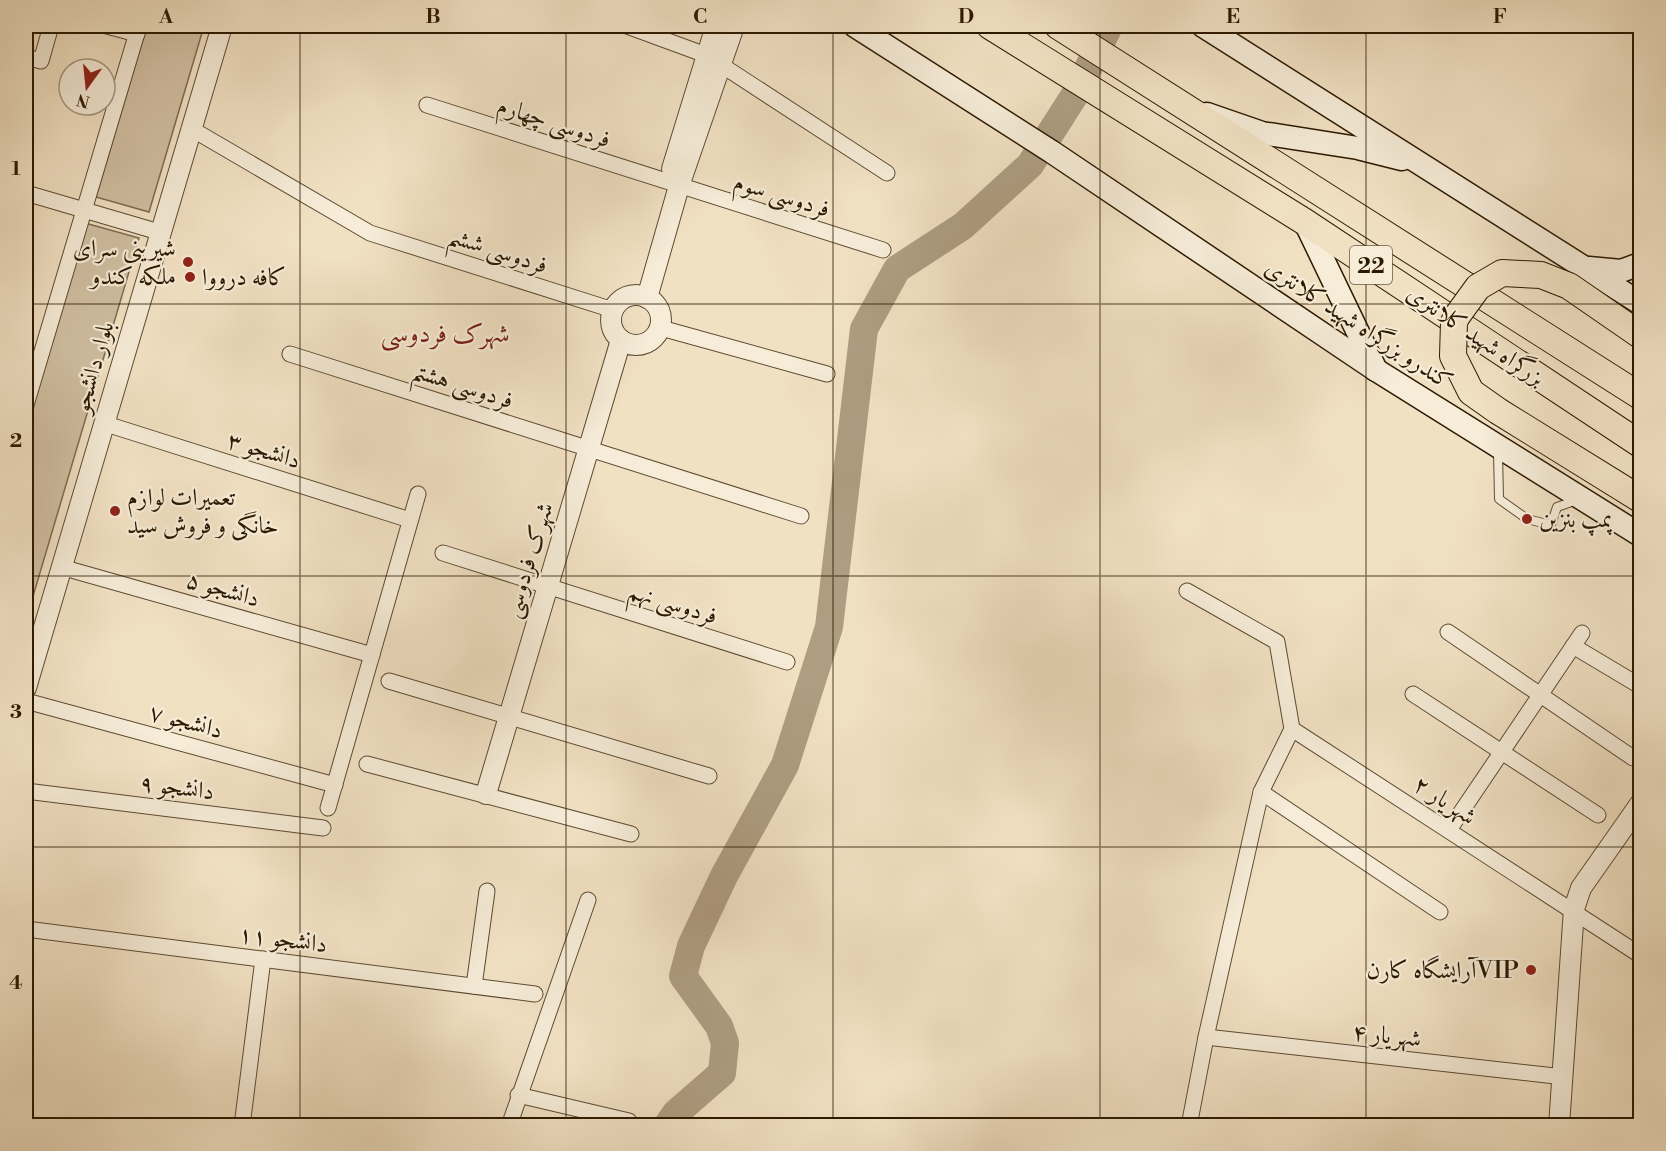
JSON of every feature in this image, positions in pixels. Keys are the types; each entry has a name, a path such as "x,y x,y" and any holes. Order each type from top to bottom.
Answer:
{"highway":[{"name":"بزرگراه شهید کلانتری","path":"990,26 1305,222 1641,444"},
{"name":"بزرگراه شهید کلانتری","path":"1058,26 1641,396"},
{"path":"1641,335 1569,286 1540,274 1502,273 1478,287 1457,316 1453,356 1471,392 1641,499"}],"main road":[{"name":"کندرو بزرگراه شهید کلانتری","path":"855,26 1052,152 1376,370 1641,535"},
{"path":"1203,26 1641,303"},
{"path":"1187,108 1262,133 1358,148 1418,162"},
{"path":"1305,222 1376,370"},
{"path":"1586,268 1621,271 1641,264"}],"street":[{"path":"26,57 41,61 51,26"},
{"path":"26,405 29,381 84,210 138,30 107,26"},
{"name":"بلوار دانشجو","path":"26,688 159,232 222,26"},
{"path":"627,26 646,30 714,60 887,173"},
{"path":"714,60 716,26"},
{"path":"641,296 714,60 734,26"},
{"name":"فردوسی چهارم","path":"427,105 674,184"},
{"name":"فردوسی ششم","path":"190,128 370,232 613,310"},
{"name":"فردوسی سوم","path":"674,184 883,250"},
{"path":"26,193 159,232"},
{"path":"641,296 657,304 661,328 651,341 636,346 624,343 611,323 613,310 621,299 641,296"},
{"path":"661,328 827,374"},
{"name":"شهرک فردوسی","path":"491,796 550,588 624,343"},
{"name":"فردوسی هشتم","path":"290,354 801,516"},
{"name":"دانشجو ۳","path":"103,423 410,520"},
{"path":"328,808 418,494"},
{"name":"فردوسی نهم","path":"443,553 787,662"},
{"name":"دانشجو ۵","path":"61,567 372,654"},
{"path":"1187,591 1277,642 1292,729 1261,792 1206,1037 1190,1125"},
{"path":"1448,632 1633,758"},
{"path":"1449,830 1578,639 1641,686"},
{"path":"389,681 709,777"},
{"path":"1413,694 1598,815"},
{"name":"دانشجو ۷","path":"26,701 335,785"},
{"name":"۲ شهریار","path":"1292,729 1574,909 1641,955"},
{"path":"367,764 631,834"},
{"name":"دانشجو ۹","path":"26,791 323,828"},
{"path":"1261,792 1440,912"},
{"path":"1559,1125 1574,909 1581,888 1641,804"},
{"path":"474,986 487,891"},
{"path":"509,1125 588,900"},
{"name":"دانشجو ۱۱","path":"26,929 535,994"},
{"path":"242,1125 263,959"},
{"name":"شهریار ۴","path":"1206,1037 1564,1077"},
{"path":"518,1095 629,1121"}],"lane":[{"path":"1498,446 1499,499 1527,519 1551,525 1557,507 1582,498"}],"shaded area":[{"path":"147,26 204,26 149,212 96,197"},
{"path":"85,223 139,238 26,620 26,427"}],"waterway":[{"path":"667,1126 676,1113 722,1073 725,1043 719,1026 683,976 691,946 724,876 785,765 829,627 864,329 897,269 963,226 1030,165 1076,93 1109,26"}],"place":[{"name":"شیرینی سرای ملکه کندو","path":"188,262"},
{"name":"کافه درووا","path":"190,277"},
{"name":"تعمیرات لوازم خانگی و فروش سید","path":"115,511"},
{"name":"پمپ بنزین","path":"1527,519"},
{"name":"آرایشگاه کارنVIP","path":"1531,970"}],"district":[{"name":"شهرک فردوسی","path":"445,333"}]}
